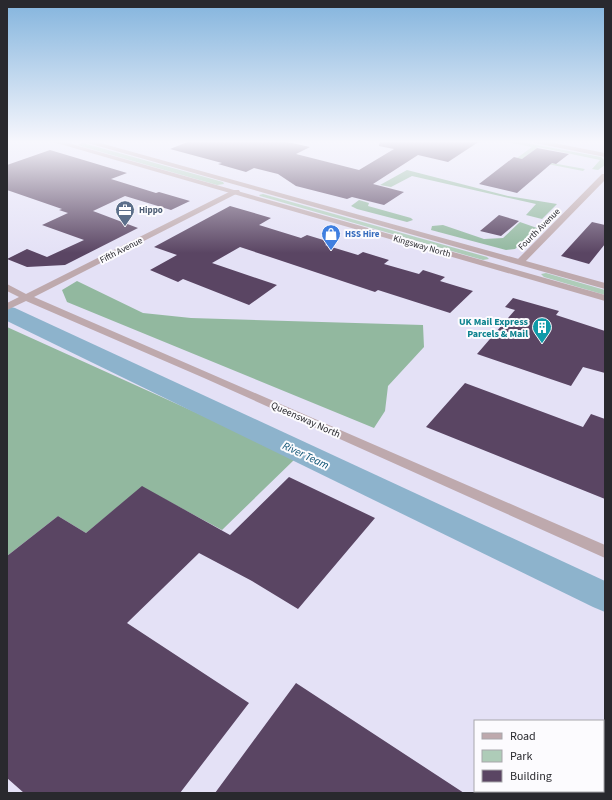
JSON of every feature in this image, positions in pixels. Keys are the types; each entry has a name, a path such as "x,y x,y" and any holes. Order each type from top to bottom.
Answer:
{"street":[{"name":"Kingsway North","path":"187,178 605,298"},
{"name":"Kingsway North","path":"220,178 605,286"},
{"name":"Fourth Avenue","path":"511,271 603,178"},
{"name":"Fifth Avenue","path":"11,305 248,186"},
{"name":"Queensway North","path":"7,287 27,298 216,379 605,552"}],"shaded area":[{"path":"7,178 605,178 605,793 7,793"}],"green space":[{"path":"194,178 210,178 223,182 224,184 217,185"},
{"path":"392,178 408,178 391,187 380,185"},
{"path":"422,178 439,178 508,196 557,204 542,219 526,215 536,204"},
{"path":"263,194 487,257 489,259 483,260 259,195"},
{"path":"359,200 369,203 368,206 411,218 413,220 407,222 357,209 351,206"},
{"path":"520,222 537,228 515,249 506,250 431,230 432,226 443,225 484,239 503,238"},
{"path":"546,273 605,290 605,295 544,277 541,274"},
{"path":"77,281 143,313 191,318 423,325 424,347 388,386 385,411 374,428 67,302 62,290"},
{"path":"7,327 296,458 222,530 142,487 86,533 58,516 7,556"}],"building":[{"path":"7,178 113,178 111,179 156,193 159,192 190,201 171,210 125,196 93,211 138,228 65,265 27,267 7,259 27,249 47,257 84,240 42,225 68,213 59,210 62,209 7,190"},
{"path":"284,178 382,178 373,184 404,192 384,205 352,197 347,199 296,186"},
{"path":"486,178 534,178 517,193 479,184"},
{"path":"230,206 271,218 259,225 301,238 307,235 330,242 325,245 358,255 363,252 389,260 384,264 419,274 423,270 445,277 440,281 473,291 450,313 378,290 375,292 240,247 212,263 277,285 249,305 183,279 178,282 150,270 177,255 154,247"},
{"path":"499,215 519,221 501,236 480,231"},
{"path":"592,222 605,225 605,244 589,264 561,256"},
{"name":"UK Mail Express Parcels & Mail","path":"513,298 559,311 556,315 605,331 605,373 583,367 571,386 477,354 515,310 505,307"},
{"path":"465,383 583,427 591,414 605,419 605,499 426,427"},
{"path":"289,477 375,518 298,609 252,581 199,553 127,623 249,703 180,793 24,793 7,778 7,556 58,516 86,533 142,486 230,535"},
{"path":"296,683 464,793 215,793"}],"waterway":[{"name":"River Team","path":"7,313 605,597"}],"place":[{"name":"Hippo","path":"125,227"},
{"name":"HSS Hire","path":"331,251"},
{"name":"UK Mail Express Parcels & Mail","path":"542,344"}]}
